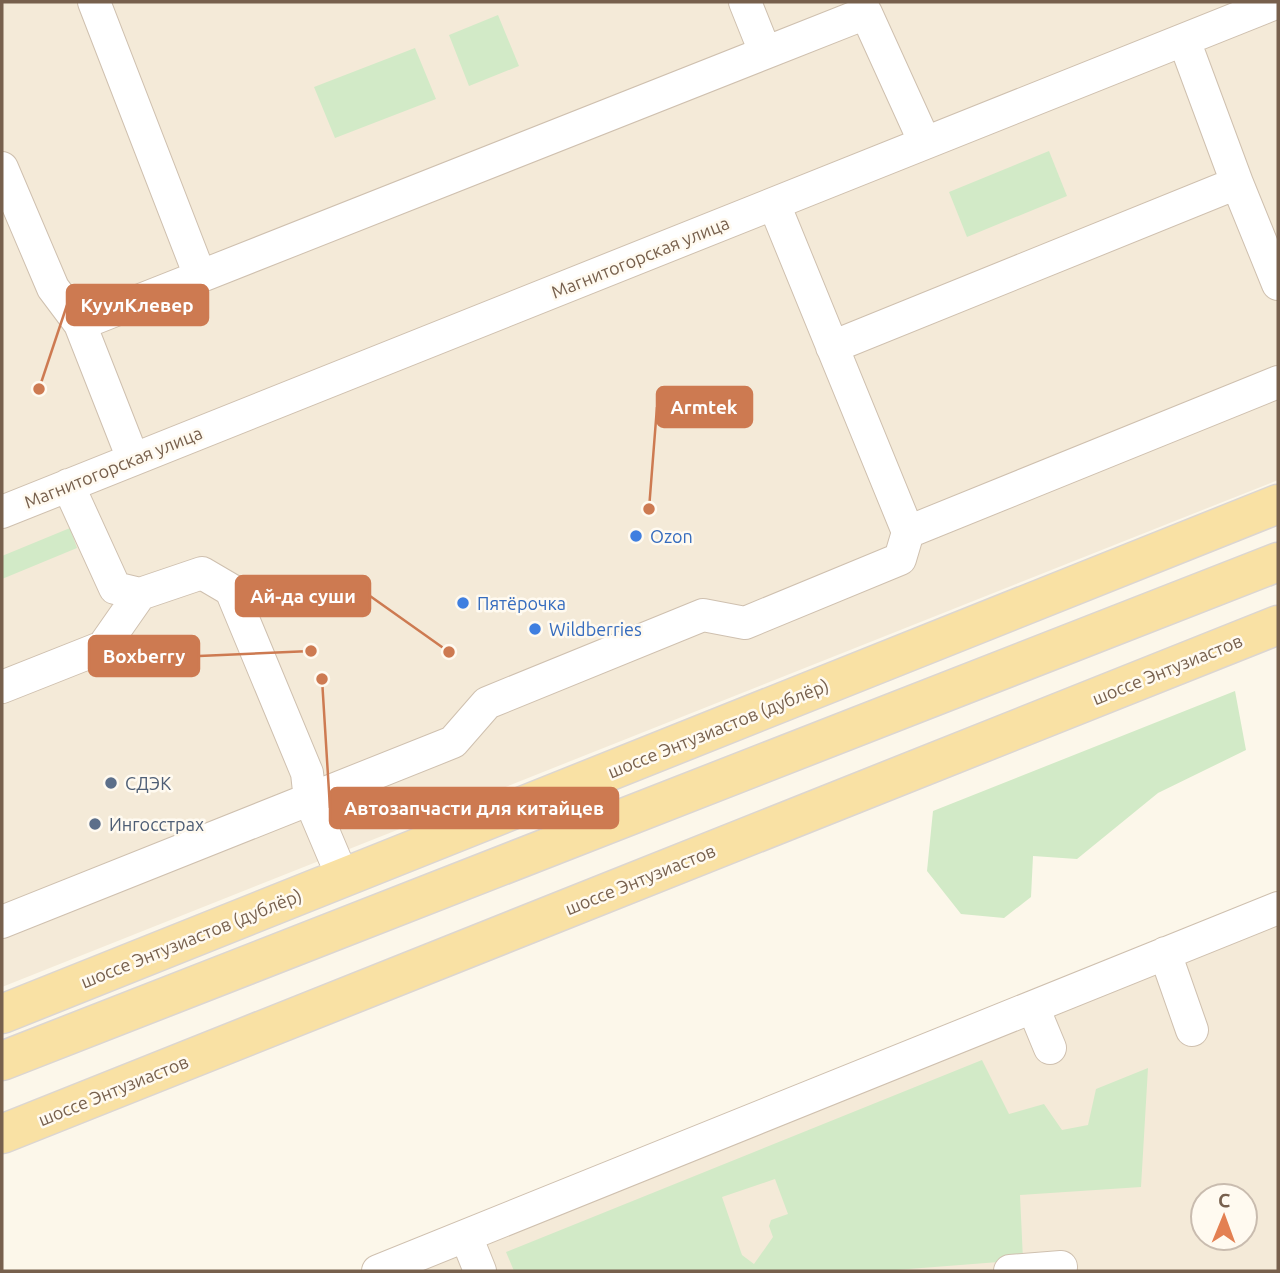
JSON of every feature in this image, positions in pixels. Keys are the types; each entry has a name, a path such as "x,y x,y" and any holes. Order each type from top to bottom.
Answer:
{"main road":[{"name":"шоссе Энтузиастов (дублёр)","path":"2,1014 1278,504"},
{"path":"2,1060 1278,562"},
{"name":"шоссе Энтузиастов","path":"2,1134 1278,625"}],"street":[{"path":"94,2 200,276"},
{"path":"745,2 765,52"},
{"name":"Магнитогорская улица","path":"2,512 1278,2"},
{"path":"80,324 765,52 867,7 925,143"},
{"path":"1184,40 1278,284"},
{"path":"832,347 1237,183"},
{"path":"5,186 52,288 80,324 133,459"},
{"path":"2,922 453,742 487,703 703,615 745,622 900,559 908,532 774,204"},
{"path":"908,532 1278,382"},
{"path":"68,485 115,587 139,594 202,573 231,590 307,773 310,800 343,878"},
{"path":"2,687 103,647 139,594"},
{"path":"379,1271 1278,908"},
{"path":"1165,953 1192,1030"},
{"path":"1033,1007 1050,1048"},
{"path":"466,1236 480,1271"},
{"path":"1010,1271 1061,1267"}],"shaded area":[{"path":"2,2 1278,2 1278,480 2,987"},
{"path":"1278,921 1278,1271 405,1271"}],"green space":[{"path":"498,15 519,66 469,86 449,35"},
{"path":"415,48 436,99 335,138 314,87"},
{"path":"1049,151 1067,196 967,237 949,192"},
{"path":"70,528 77,548 2,579 2,556"},
{"path":"1235,691 1246,750 1158,793 1077,859 1033,856 1031,897 1004,918 961,914 927,871 933,811"},
{"path":"982,1060 1009,1114 1044,1104 1062,1130 1088,1125 1096,1089 1148,1068 1141,1187 1020,1195 1023,1260 883,1271 514,1271 506,1252","holes":["775,1179 788,1214 771,1220 769,1226 773,1237 754,1264 742,1255 722,1197"]}],"place":[{"name":"КуулКлевер","path":"39,389"},
{"name":"Armtek","path":"649,509"},
{"name":"Ozon","path":"636,536"},
{"name":"Пятёрочка","path":"463,603"},
{"name":"Wildberries","path":"535,629"},
{"name":"Boxberry","path":"311,651"},
{"name":"Ай-да суши","path":"449,652"},
{"name":"Автозапчасти для китайцев","path":"322,679"},
{"name":"СДЭК","path":"111,783"},
{"name":"Ингосстрах","path":"95,824"}]}
